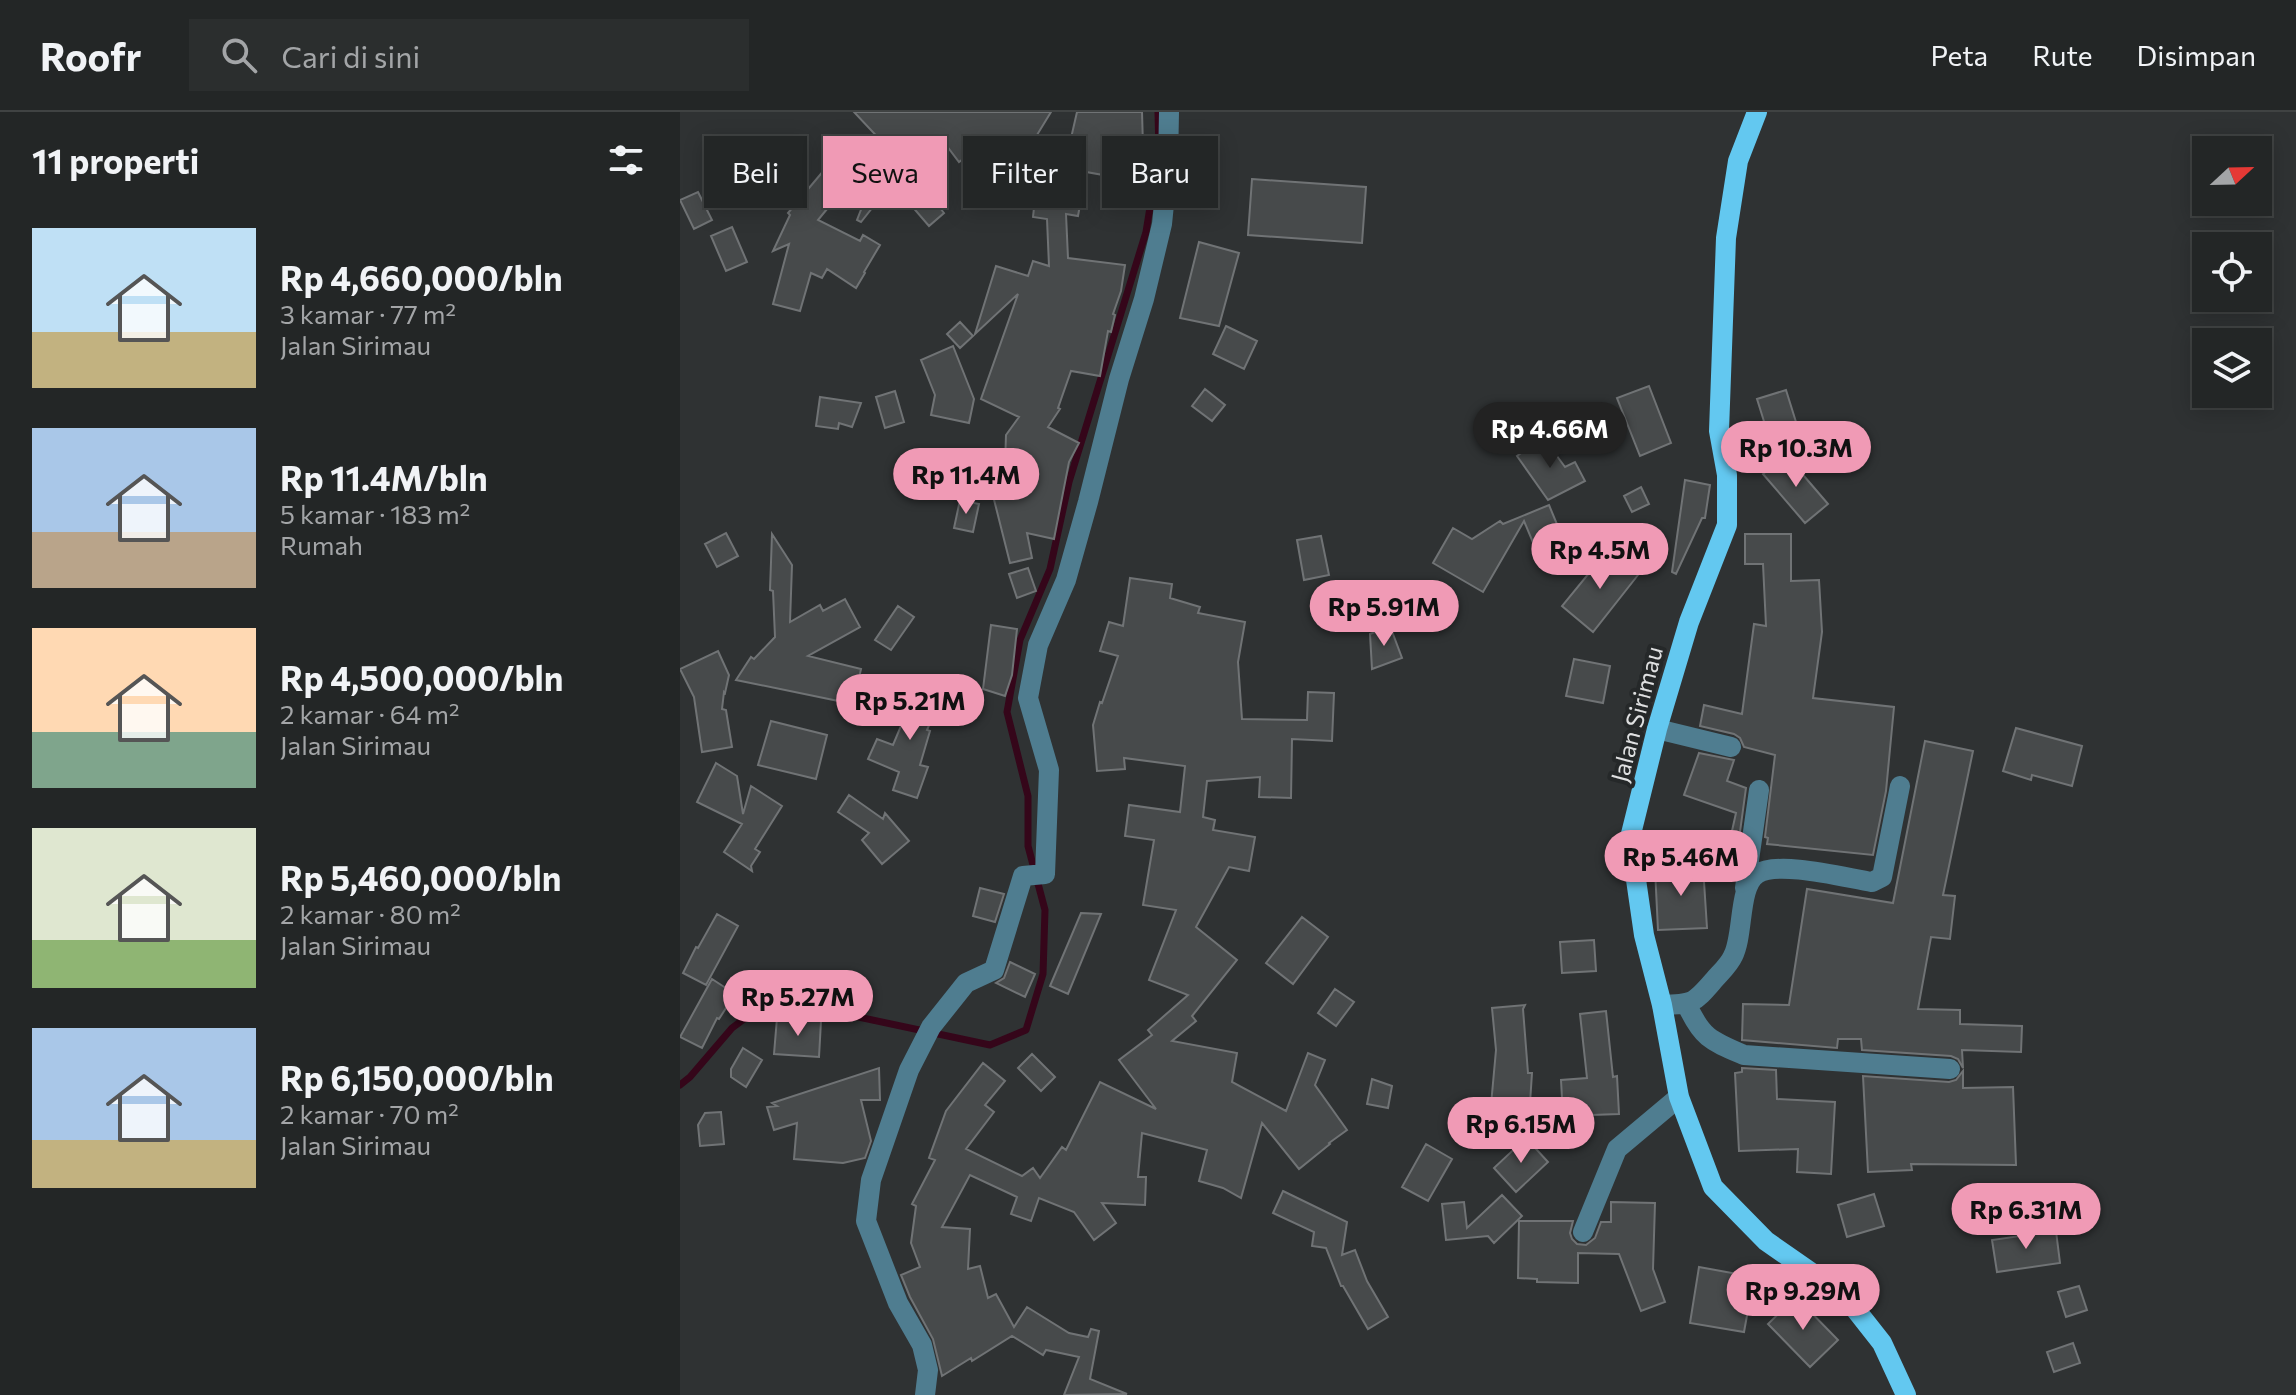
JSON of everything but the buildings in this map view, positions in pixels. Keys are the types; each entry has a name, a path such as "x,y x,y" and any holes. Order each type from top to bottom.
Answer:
{"main road":[{"name":"Jalan Sirimau","path":"1757,112 1738,161 1726,238 1719,431 1727,475 1727,525 1689,622 1657,729 1630,838 1644,935 1662,1005 1679,1097 1713,1187 1766,1241 1845,1296 1882,1343 1906,1395"}],"street":[{"path":"925,1395 928,1370 922,1345 898,1303 866,1221 871,1180 909,1070 926,1036 966,983 994,970 1023,876 1045,874 1049,770 1028,698 1038,645 1066,580 1119,379 1144,299 1162,224 1169,112"},
{"path":"1657,729 1731,747"},
{"path":"1662,1005 1687,1005 1699,998 1734,955 1748,885 1756,874 1783,868 1872,882 1879,880 1900,786"},
{"path":"1748,885 1744,888 1759,790"},
{"path":"1687,1005 1698,1028 1717,1043 1744,1055 1950,1069"},
{"path":"1583,1232 1617,1149 1679,1097"}],"waterway":[{"path":"680,1085 732,1028 767,1002 816,1008 990,1045 1026,1030 1043,974 1045,910 1028,846 1028,796 1007,712 1020,640 1050,569 1069,482 1146,232 1159,152 1158,112"}]}
